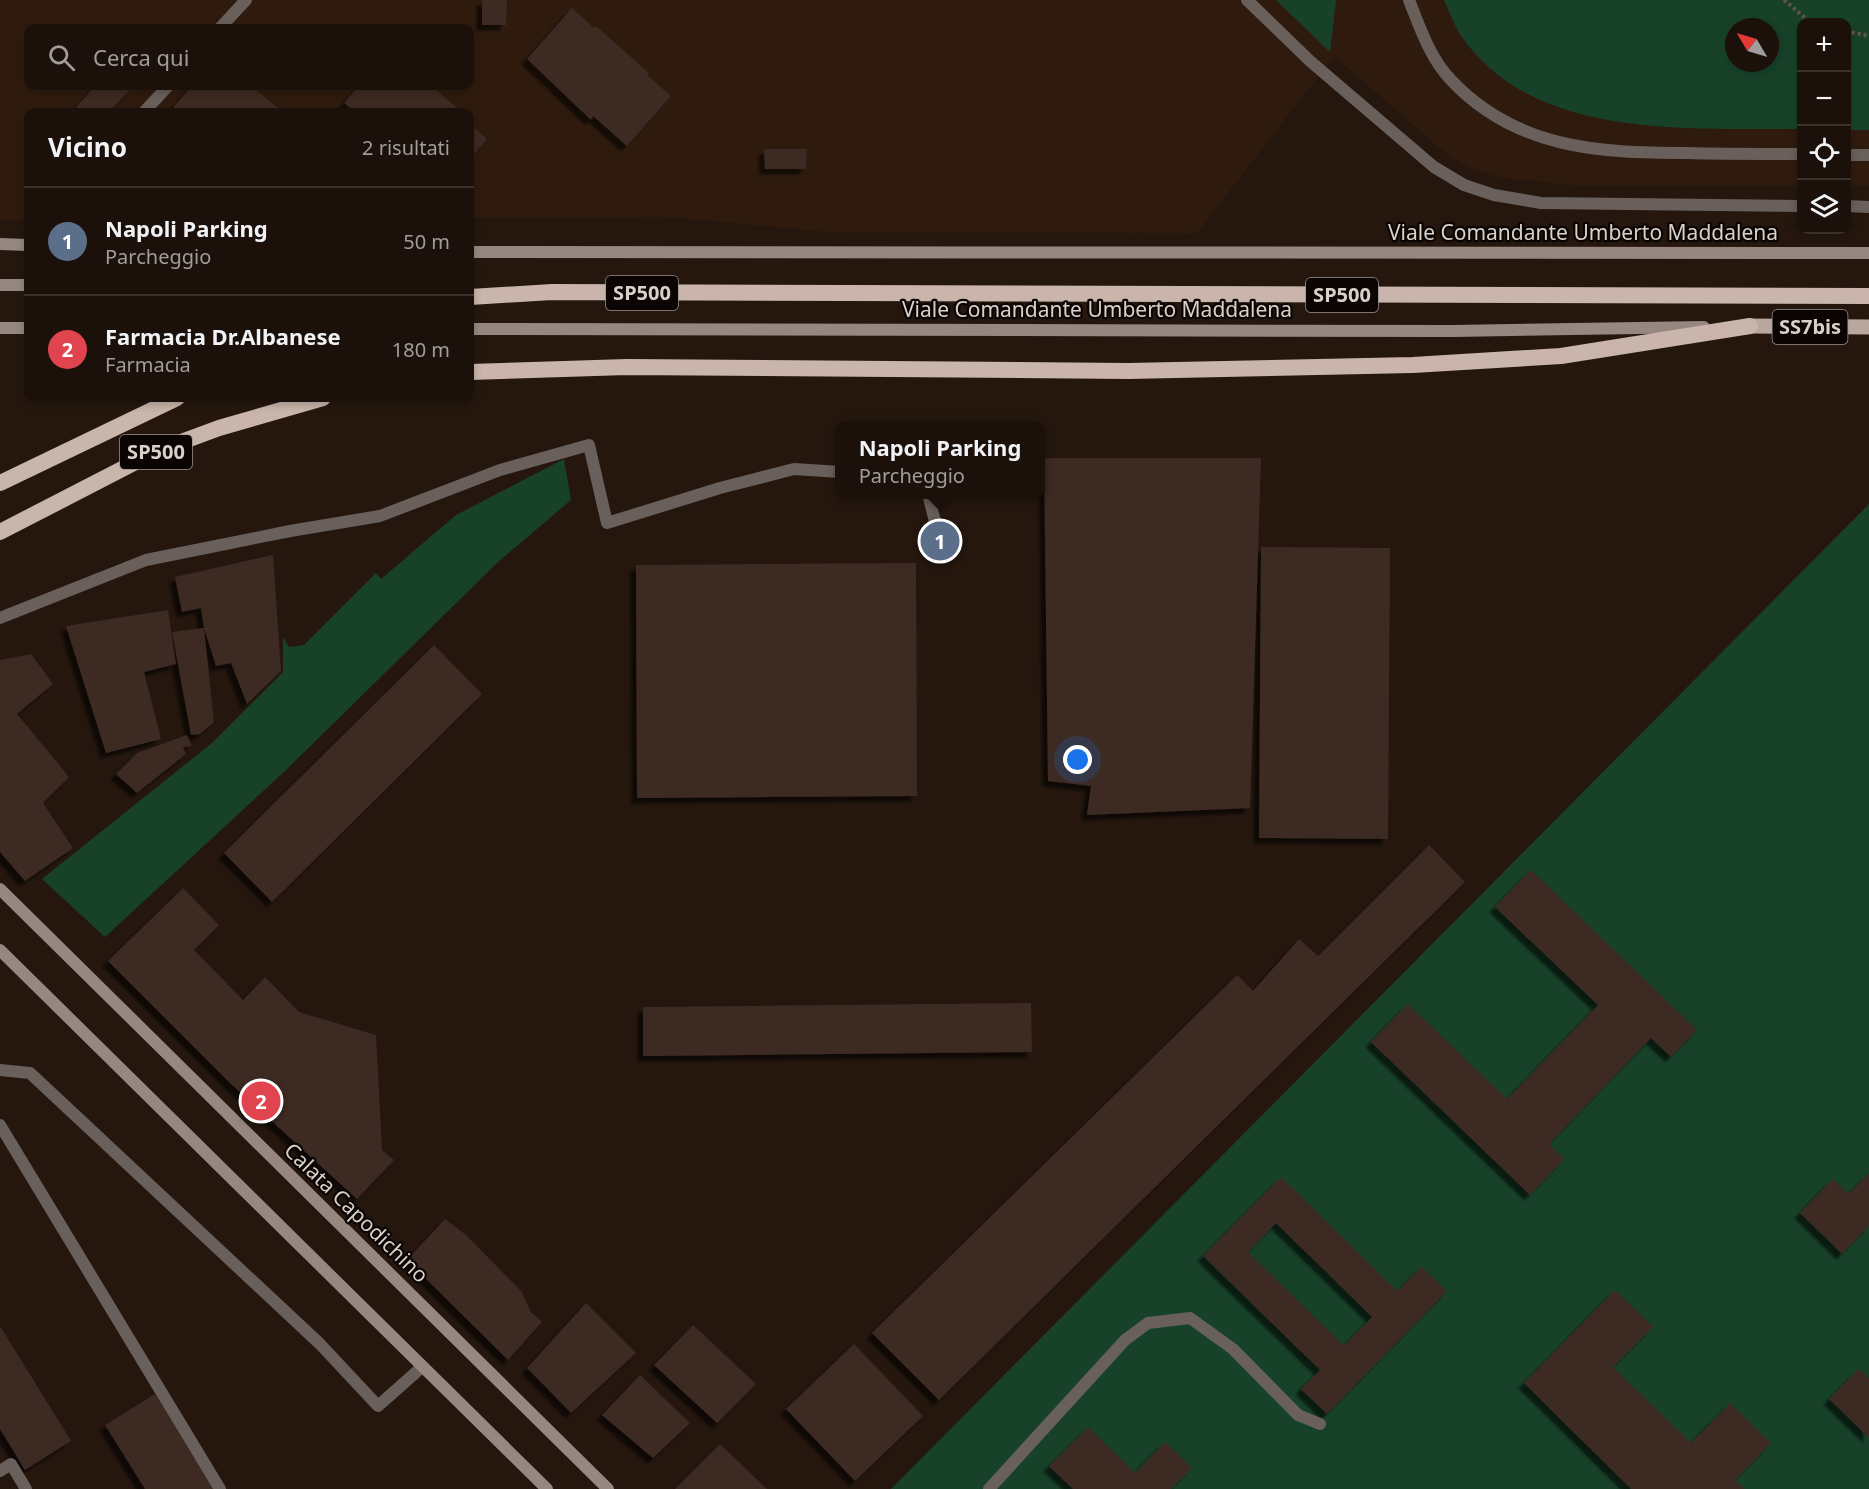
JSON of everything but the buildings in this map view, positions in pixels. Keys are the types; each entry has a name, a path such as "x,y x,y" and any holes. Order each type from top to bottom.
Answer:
{"highway":[{"name":"SP500","path":"474,297 552,292 1869,296"},
{"path":"474,372 605,367 1128,371 1413,364 1560,356 1750,327"},
{"name":"SP500","path":"0,483 169,402"},
{"name":"SP500","path":"0,532 157,451 219,428 309,402"}],"main road":[{"path":"0,244 24,245"},
{"name":"Viale Comandante Umberto Maddalena","path":"474,252 1869,253"},
{"path":"0,285 24,285"},
{"name":"Viale Comandante Umberto Maddalena","path":"474,329 1453,332 1869,327"},
{"path":"0,328 24,328"},
{"name":"Calata Capodichino","path":"0,889 608,1489"},
{"path":"0,950 548,1489"}],"lane":[{"path":"224,24 246,0"},
{"path":"1247,0 1310,61 1416,152 1434,167 1464,185 1494,195 1541,203 1797,206"},
{"path":"1409,0 1426,45 1450,80 1475,101 1518,129 1554,143 1618,153 1797,154"},
{"path":"148,108 164,90"},
{"path":"1851,155 1869,155"},
{"path":"1851,206 1869,207"},
{"path":"0,618 146,560 290,531 380,516 500,470 589,445 607,523 794,468 835,472"},
{"path":"929,499 940,542"},
{"path":"0,1070 30,1073 320,1344 378,1406 422,1367"},
{"path":"0,1125 220,1489"},
{"path":"989,1489 1125,1340 1148,1323 1190,1318 1233,1350 1298,1415 1320,1424"},
{"path":"0,1471 11,1464 26,1489"}],"path":[{"path":"1784,0 1805,18"},
{"path":"1851,32 1869,36"}],"shaded area":[{"path":"0,0 1869,0 1869,186 1851,186 1851,18 1797,18 1797,186 1582,186 1502,178 1476,170 1450,157 1334,56 1197,233 827,232 668,217 474,218 474,108 24,108 24,220 4,221 0,218"}],"green space":[{"path":"1276,0 1336,0 1330,52"},
{"path":"1444,0 1869,0 1869,130 1851,130 1851,18 1797,18 1797,129 1664,127 1617,122 1572,112 1530,95 1493,71 1462,37"},
{"path":"564,459 571,500 498,562 286,770 105,937 42,879 212,743 283,672 283,637 289,647 304,645 376,573 381,579 456,515"},
{"path":"1869,504 1869,1489 891,1489"}],"place":[{"name":"Napoli Parking","path":"940,541"},
{"name":"Farmacia Dr.Albanese","path":"261,1101"}]}
